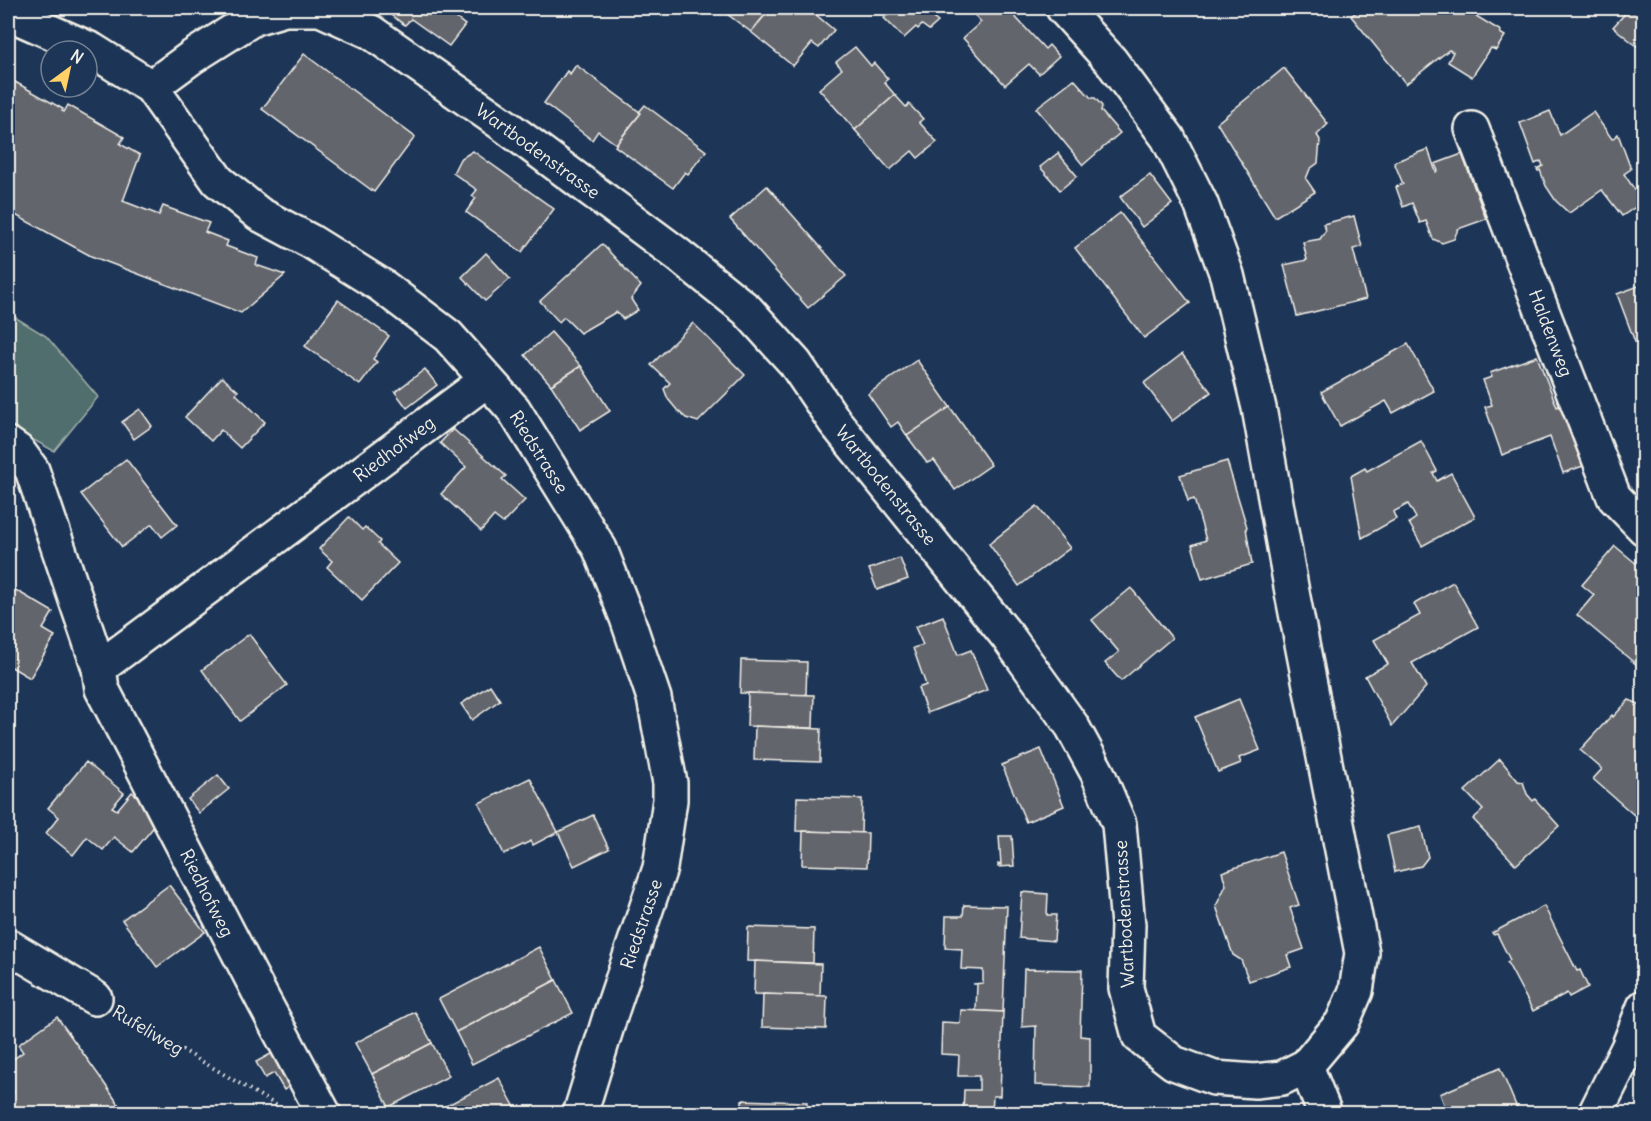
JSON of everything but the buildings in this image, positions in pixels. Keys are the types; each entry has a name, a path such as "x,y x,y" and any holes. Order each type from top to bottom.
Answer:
{"street":[{"name":"Wartbodenstrasse","path":"151,87 192,57 254,18 285,9 320,9 371,32 494,118 630,218 747,310 795,363 835,422 1008,637 1072,726 1098,774 1119,824 1128,925 1126,988 1139,1036 1174,1063 1214,1078 1255,1081 1282,1077 1306,1066 1342,1023 1356,991 1362,953 1259,408 1227,275 1201,204 1168,138 1111,61 1063,8"},
{"name":"Riedstrasse","path":"8,13 92,50 151,87 218,181 259,214 310,241 382,286 448,336 514,410 600,549 627,618 654,698 670,783 670,800 660,868 580,1113"},
{"name":"Haldenweg","path":"1472,129 1614,497 1644,528"},
{"name":"Riedhofweg","path":"99,668 487,380"},
{"name":"Riedhofweg","path":"8,444 18,451 32,471 99,668 102,689 324,1113"},
{"name":"Rufeliweg","path":"8,946 95,998"},
{"path":"1595,1113 1628,1048 1644,1007"},
{"path":"1306,1066 1325,1113"}],"path":[{"name":"Rufeliweg","path":"95,998 279,1107"}],"green space":[{"path":"8,313 46,336 98,397 54,451 8,426"}]}
